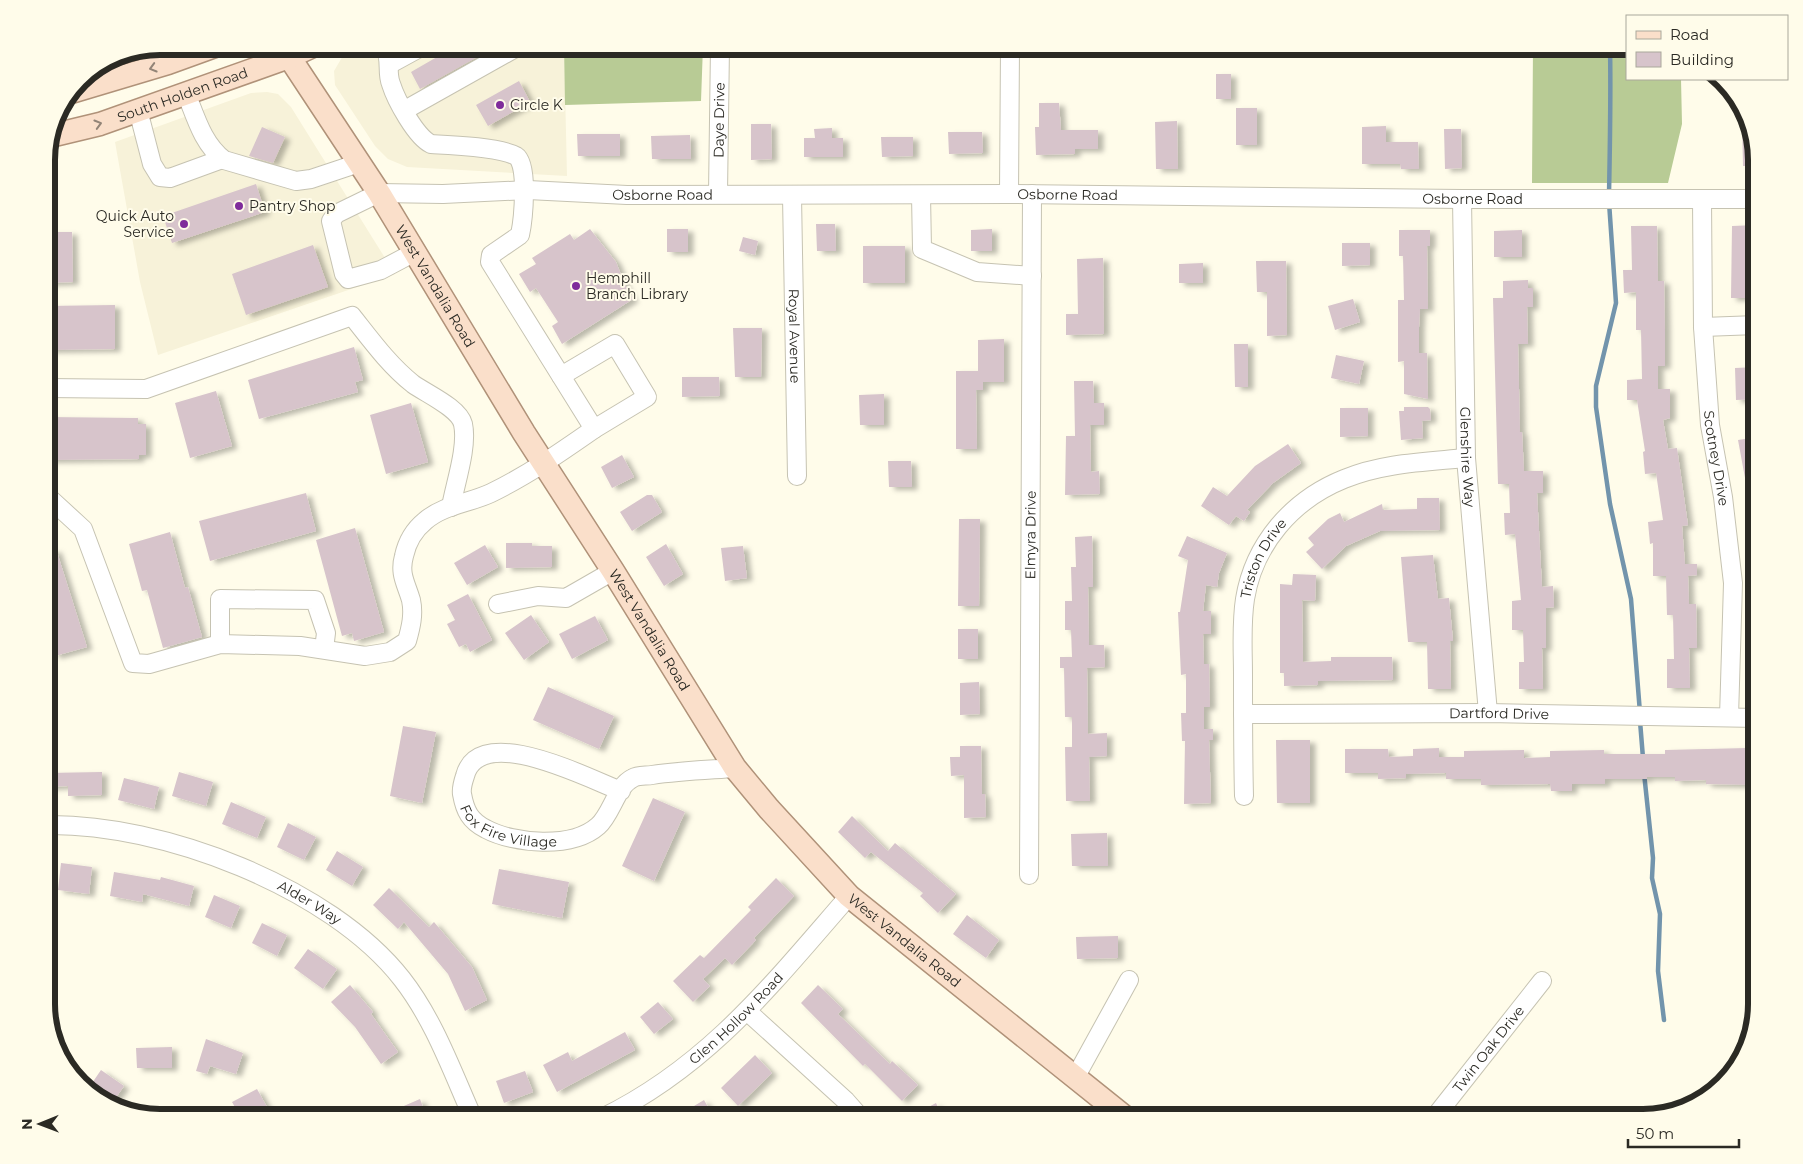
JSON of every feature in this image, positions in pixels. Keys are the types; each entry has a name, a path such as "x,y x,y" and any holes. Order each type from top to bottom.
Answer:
{"main road":[{"path":"84,88 190,55"},
{"name":"South Holden Road","path":"59,134 100,124 186,93 279,55"},
{"name":"West Vandalia Road","path":"288,55 379,193 544,464 613,571 735,768 805,850 850,896 1115,1109"}],"street":[{"path":"387,55 390,64 390,84 418,133 431,144 502,152 517,157 523,169 520,235 491,255 490,262 594,429"},
{"path":"390,64 406,55"},
{"path":"405,110 504,55"},
{"name":"Daye Drive","path":"718,194 720,55"},
{"path":"1009,194 1010,55"},
{"path":"186,93 208,144 222,159 276,174 285,180 296,181 311,179 359,163"},
{"path":"138,110 152,164 160,177 170,178 222,159"},
{"name":"Osborne Road","path":"379,193 443,194 523,191 627,195 1032,194 1462,199 1748,199"},
{"path":"379,193 336,214 330,221 344,274 348,279 357,278 381,270 415,252"},
{"name":"Elmyra Drive","path":"1029,875 1032,194"},
{"path":"921,195 922,249 977,272 1032,276"},
{"name":"Royal Avenue","path":"792,196 796,476"},
{"name":"Glenshire Way","path":"1462,199 1466,458 1488,713"},
{"name":"Scotney Drive","path":"1702,199 1703,327 1710,425 1723,497 1733,583 1728,717"},
{"path":"55,388 146,389 352,316 389,362 413,384 456,412 463,423 464,440 451,507"},
{"path":"1703,327 1748,325"},
{"path":"55,503 83,529 133,663 149,664 220,644 300,646 365,656 390,652 407,641 412,619 411,600 401,576 403,556 411,536 426,520 451,507 490,494 544,464 594,429 647,397 615,344 561,376"},
{"name":"Triston Drive","path":"1244,796 1245,599 1254,565 1267,539 1284,519 1310,497 1344,479 1390,466 1466,458"},
{"path":"498,604 538,596 566,598 613,571"},
{"path":"220,644 220,599 315,600 326,633 324,649"},
{"name":"Dartford Drive","path":"1243,714 1488,713 1748,718"},
{"name":"Fox Fire Village","path":"621,790 564,768 512,752 479,756 467,767 461,790 464,810 476,824 510,838 536,841 581,837 598,826 612,808 621,790 633,778 674,772 735,768"},
{"name":"Alder Way","path":"55,825 76,824 158,839 286,887 335,916 369,942 402,980 435,1032 469,1109"},
{"name":"Glen Hollow Road","path":"617,1109 676,1073 706,1050 748,1012 850,896"},
{"path":"1075,1078 1129,980"},
{"name":"Twin Oak Drive","path":"1441,1109 1542,981"},
{"path":"748,1012 853,1109"}],"shaded area":[{"path":"343,55 564,55 567,176 407,167 388,159 375,146 335,85 334,71"},
{"path":"267,92 278,94 291,107 395,274 158,355 140,282 115,142 251,93"}],"green space":[{"path":"564,55 703,55 701,101 565,105"},
{"path":"1533,55 1626,55 1626,80 1681,80 1682,124 1668,183 1532,183"}],"building":[{"path":"440,55 481,55 420,89 411,72"},
{"path":"1216,74 1231,74 1231,99 1216,99"},
{"path":"519,81 530,102 488,126 476,105"},
{"path":"1039,103 1059,103 1061,130 1098,130 1098,149 1075,149 1075,154 1036,155 1035,127 1039,127"},
{"path":"1236,108 1257,108 1257,145 1236,145"},
{"path":"1177,121 1178,169 1156,169 1155,122"},
{"path":"751,124 771,124 772,159 751,160"},
{"path":"1386,126 1386,142 1418,142 1419,169 1401,169 1400,164 1362,164 1362,127"},
{"path":"262,127 285,137 273,163 249,156"},
{"path":"1742,127 1748,160 1748,166 1743,166"},
{"path":"832,128 832,138 843,138 843,157 804,157 804,138 815,138 814,129"},
{"path":"1444,129 1461,129 1462,168 1445,169"},
{"path":"948,132 982,132 983,153 949,154"},
{"path":"577,134 620,134 620,156 578,156"},
{"path":"690,135 691,159 652,159 651,136"},
{"path":"881,137 913,137 913,156 882,157"},
{"path":"256,184 265,212 172,243 163,216"},
{"path":"816,224 835,224 836,251 817,251"},
{"path":"1748,225 1748,298 1731,298 1732,226"},
{"path":"1631,226 1657,226 1658,281 1664,281 1665,330 1665,366 1658,366 1658,389 1670,389 1670,418 1663,420 1668,449 1677,448 1688,525 1682,526 1685,564 1697,564 1697,575 1688,576 1689,604 1696,604 1697,648 1689,648 1690,688 1667,688 1667,659 1674,659 1673,615 1667,615 1666,576 1653,576 1653,543 1650,544 1648,522 1663,520 1656,473 1645,474 1643,452 1645,451 1637,400 1627,400 1627,380 1642,379 1641,330 1636,330 1636,292 1624,293 1623,270 1632,270"},
{"name":"Hemphill Branch Library","path":"590,229 616,262 633,299 562,344 552,326 558,322 536,288 530,292 519,274 536,264 532,258 570,234 574,240"},
{"path":"667,229 688,229 688,252 667,252"},
{"path":"992,229 992,251 971,251 971,230"},
{"path":"1399,230 1430,230 1430,246 1427,246 1428,309 1420,309 1419,327 1419,353 1427,353 1428,399 1404,394 1404,361 1398,362 1398,300 1404,300 1403,256 1399,256"},
{"path":"1522,230 1522,257 1494,257 1494,231"},
{"path":"55,232 72,232 73,282 55,283"},
{"path":"743,237 758,241 755,255 739,251"},
{"path":"1342,243 1370,243 1370,265 1342,266"},
{"path":"313,245 328,287 246,315 232,274"},
{"path":"863,246 905,246 905,283 863,283"},
{"path":"1103,258 1104,334 1066,335 1066,314 1078,314 1077,259"},
{"path":"1256,261 1286,261 1287,335 1267,336 1267,292 1257,292"},
{"path":"1203,263 1203,283 1179,283 1179,264"},
{"path":"1528,280 1528,288 1533,288 1533,307 1527,307 1528,344 1518,344 1520,432 1522,432 1524,471 1543,471 1543,493 1537,493 1542,587 1553,586 1554,607 1546,608 1546,648 1542,648 1543,689 1519,689 1519,662 1524,662 1523,630 1512,630 1512,601 1521,600 1515,534 1505,535 1504,513 1510,513 1509,484 1498,484 1493,298 1503,298 1503,281"},
{"path":"1353,299 1360,322 1335,330 1328,306"},
{"path":"115,305 115,349 55,350 55,306"},
{"path":"733,328 762,328 761,377 735,377"},
{"path":"1004,339 1004,382 983,382 983,390 976,390 977,449 956,449 956,371 978,371 978,340"},
{"path":"1234,344 1248,344 1248,387 1235,387"},
{"path":"354,347 363,380 355,382 358,392 259,419 248,380"},
{"path":"1336,355 1364,361 1359,384 1331,378"},
{"path":"1748,367 1748,399 1736,400 1735,368"},
{"path":"682,377 719,377 720,396 682,397"},
{"path":"1074,381 1093,381 1094,403 1104,403 1104,425 1090,425 1091,472 1099,471 1100,494 1065,495 1066,436 1075,436"},
{"path":"216,391 232,446 190,458 175,403"},
{"path":"884,394 884,425 860,425 859,395"},
{"path":"411,403 428,462 386,474 370,415"},
{"path":"1404,407 1428,407 1430,409 1431,420 1422,421 1423,438 1401,440 1399,411 1404,411"},
{"path":"1340,408 1368,408 1368,436 1340,437"},
{"path":"55,417 138,418 138,424 146,424 146,455 139,455 139,459 55,460"},
{"path":"1748,438 1748,478 1745,478 1738,440"},
{"path":"1288,444 1301,463 1273,483 1247,510 1250,512 1244,521 1236,516 1229,525 1201,506 1213,487 1227,496 1255,466"},
{"path":"622,455 634,477 612,488 601,467"},
{"path":"888,461 911,461 912,487 889,487"},
{"path":"306,493 316,531 210,561 199,521"},
{"path":"647,495 652,495 662,512 632,531 620,512"},
{"path":"1417,498 1439,498 1440,530 1380,531 1346,546 1322,569 1306,552 1314,545 1308,538 1328,519 1340,513 1344,522 1382,504 1383,510 1417,509"},
{"path":"959,519 980,519 979,606 958,606"},
{"path":"355,528 384,632 354,641 352,633 342,636 316,540"},
{"path":"170,532 185,588 188,587 202,637 163,648 147,590 142,591 129,544"},
{"path":"1092,536 1093,587 1088,587 1089,645 1104,645 1105,667 1087,668 1088,734 1107,733 1107,756 1089,757 1090,801 1066,801 1065,747 1072,747 1072,717 1065,717 1064,668 1060,668 1060,657 1072,657 1071,630 1065,630 1065,601 1072,601 1071,567 1076,567 1075,537"},
{"path":"1187,536 1227,553 1219,573 1217,587 1206,585 1203,611 1211,611 1211,634 1203,634 1204,664 1209,664 1210,707 1204,707 1204,729 1213,729 1213,740 1209,740 1211,803 1184,804 1185,741 1182,741 1181,713 1186,713 1186,674 1181,675 1178,612 1180,612 1188,560 1178,556"},
{"path":"506,543 532,543 532,546 552,546 552,567 506,568"},
{"path":"666,544 683,574 664,586 646,557"},
{"path":"485,545 498,567 467,585 454,563"},
{"path":"743,546 747,578 725,581 721,548"},
{"path":"55,549 87,647 55,656"},
{"path":"1433,555 1438,599 1449,598 1453,641 1450,641 1451,689 1428,689 1427,642 1408,642 1401,557"},
{"path":"1293,574 1316,575 1315,601 1302,600 1303,662 1331,661 1331,657 1392,657 1393,680 1318,681 1318,685 1284,686 1284,673 1280,673 1280,584 1292,585"},
{"path":"468,594 492,640 470,652 466,644 459,647 447,624 455,620 447,605"},
{"path":"531,615 549,642 524,660 505,633"},
{"path":"595,616 608,640 572,659 559,634"},
{"path":"958,629 978,629 978,659 958,659"},
{"path":"979,682 980,714 960,715 960,683"},
{"path":"548,687 614,716 599,749 533,720"},
{"path":"403,726 436,732 422,803 390,796"},
{"path":"1276,740 1310,740 1310,803 1277,803"},
{"path":"960,746 981,746 982,794 985,794 986,817 964,818 964,775 951,776 950,757 960,757"},
{"path":"1439,748 1439,757 1464,757 1464,751 1524,750 1524,758 1550,757 1550,751 1604,750 1604,754 1665,754 1665,750 1747,748 1748,785 1706,784 1706,780 1675,781 1675,777 1647,777 1647,779 1605,779 1605,784 1572,784 1572,791 1551,791 1550,784 1481,785 1481,779 1446,779 1446,773 1406,774 1406,778 1378,779 1378,773 1345,773 1345,749 1388,749 1389,757 1413,756 1413,749"},
{"path":"102,772 102,795 68,796 68,786 55,787 55,773"},
{"path":"179,772 213,782 206,806 172,796"},
{"path":"124,778 159,787 154,809 118,800"},
{"path":"653,798 685,812 654,881 622,866"},
{"path":"231,802 266,817 257,838 222,824"},
{"path":"852,816 888,851 895,843 956,894 938,913 920,896 923,893 871,852 865,858 838,832"},
{"path":"288,823 316,837 304,860 277,847"},
{"path":"1107,833 1108,866 1072,866 1071,834"},
{"path":"337,851 363,867 352,886 326,870"},
{"path":"61,863 92,867 89,894 58,890"},
{"path":"499,869 569,882 562,918 492,904"},
{"path":"114,872 160,880 161,877 194,886 189,906 143,894 142,902 110,896"},
{"path":"776,878 794,896 754,938 756,940 732,965 725,958 703,979 710,986 693,1002 673,981 700,955 704,958 751,910 748,907"},
{"path":"389,888 429,927 434,922 472,967 487,1000 465,1011 448,974 404,922 398,929 373,905"},
{"path":"214,895 240,906 231,928 205,917"},
{"path":"967,915 999,940 986,958 953,934"},
{"path":"262,923 287,935 277,956 252,943"},
{"path":"1118,936 1118,958 1077,959 1076,937"},
{"path":"308,949 337,969 323,989 294,968"},
{"path":"350,985 373,1012 371,1014 398,1052 381,1064 355,1027 331,1002"},
{"path":"818,985 843,1009 838,1014 890,1064 892,1061 918,1085 902,1101 865,1064 863,1066 801,1003"},
{"path":"658,1002 673,1019 654,1034 640,1017"},
{"path":"625,1032 635,1050 557,1092 543,1065 568,1052 572,1061"},
{"path":"206,1039 243,1053 236,1074 210,1066 207,1074 196,1071"},
{"path":"172,1047 172,1068 137,1068 136,1048"},
{"path":"755,1055 772,1073 738,1106 721,1088"},
{"path":"101,1070 124,1086 115,1098 92,1084"},
{"path":"525,1071 533,1092 504,1103 496,1081"},
{"path":"257,1089 268,1109 236,1109 232,1102"},
{"path":"420,1099 424,1109 397,1109"},
{"path":"704,1100 709,1109 689,1109"},
{"path":"936,1103 939,1109 925,1109"}],"waterway":[{"path":"1609,194 1610,55"},
{"path":"1609,202 1616,303 1596,386 1596,407 1610,504 1631,599 1640,713"},
{"path":"1640,721 1643,758"},
{"path":"1644,773 1653,858 1652,878 1660,914 1658,971 1664,1020"}],"place":[{"name":"Circle K","path":"500,105"},
{"name":"Pantry Shop","path":"239,206"},
{"name":"Quick Auto Service","path":"184,224"},
{"name":"Hemphill Branch Library","path":"576,286"}]}
